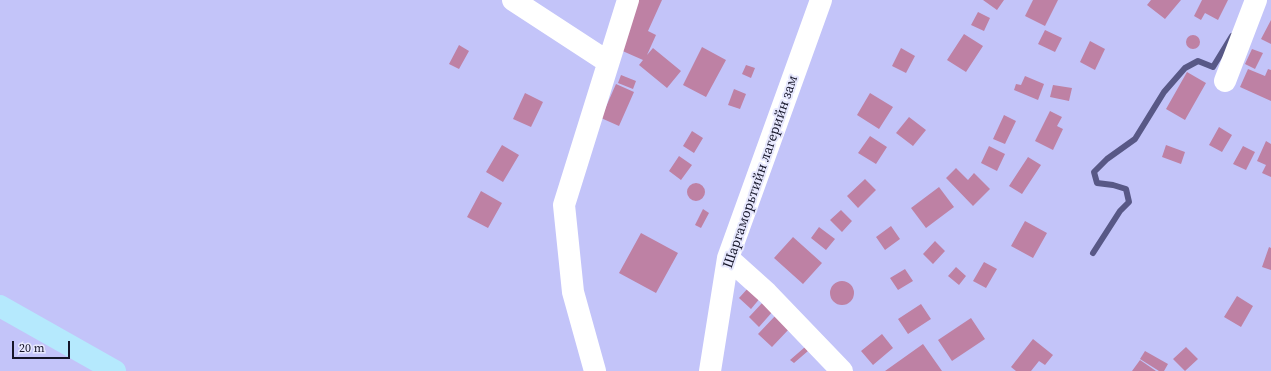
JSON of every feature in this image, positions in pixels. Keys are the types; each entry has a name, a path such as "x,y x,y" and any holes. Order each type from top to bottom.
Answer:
{"main road":[{"path":"0,306 115,371"}],"street":[{"path":"512,0 608,62"},
{"path":"595,371 573,292 564,205 628,0"},
{"name":"Шаргаморьтийн лагерийн зам","path":"710,371 728,258 821,0"},
{"path":"1225,80 1256,0"},
{"path":"728,258 767,293 842,371"}],"building":[{"path":"639,0 662,0 648,31 656,35 647,55 653,48 681,71 667,88 639,65 643,60 618,49"},
{"path":"983,0 1004,0 997,10"},
{"path":"1033,0 1058,0 1045,26 1025,16"},
{"path":"1151,0 1181,0 1165,19 1147,5"},
{"path":"1202,0 1228,0 1218,20 1205,13 1201,20 1194,16"},
{"path":"978,12 990,18 984,31 971,25"},
{"path":"1271,20 1271,44 1261,39"},
{"path":"1045,30 1062,38 1055,52 1038,44"},
{"path":"964,34 983,46 966,72 947,60"},
{"path":"1193,35 1198,37 1200,42 1198,47 1193,49 1188,47 1186,42 1188,37"},
{"path":"1090,41 1105,49 1095,70 1080,62"},
{"path":"459,45 469,51 459,69 449,64"},
{"path":"702,47 726,60 706,97 683,85"},
{"path":"901,48 915,56 906,73 892,66"},
{"path":"1252,49 1263,53 1255,69 1245,64"},
{"path":"746,65 755,68 751,78 742,74"},
{"path":"1248,69 1265,76 1268,69 1271,70 1271,101 1240,87"},
{"path":"1187,72 1206,83 1185,120 1166,109"},
{"path":"621,75 636,81 633,89 618,83"},
{"path":"1025,76 1044,84 1038,100 1014,90 1016,84 1021,85"},
{"path":"616,84 634,92 619,126 601,118"},
{"path":"1053,85 1072,88 1069,101 1050,97"},
{"path":"734,89 746,94 740,109 728,105"},
{"path":"525,93 543,102 531,127 513,119"},
{"path":"870,93 893,107 879,129 857,115"},
{"path":"1050,111 1062,117 1057,126 1063,129 1053,150 1035,141"},
{"path":"1004,115 1016,121 1005,144 993,139"},
{"path":"909,117 926,130 913,146 896,133"},
{"path":"1219,127 1232,135 1222,152 1209,145"},
{"path":"692,131 703,138 694,153 683,146"},
{"path":"870,136 887,147 876,164 858,153"},
{"path":"1266,141 1271,144 1271,177 1262,173 1266,165 1257,161"},
{"path":"502,145 519,155 503,182 486,172"},
{"path":"1166,145 1185,152 1181,164 1162,157"},
{"path":"989,146 1005,154 997,171 981,163"},
{"path":"1243,146 1255,152 1246,170 1233,164"},
{"path":"679,156 692,165 681,180 669,171"},
{"path":"1028,157 1041,165 1022,194 1009,186"},
{"path":"956,168 968,180 974,173 990,189 973,206 946,178"},
{"path":"865,179 876,190 858,208 847,196"},
{"path":"692,183 700,183 705,188 703,199 700,201 692,201 687,196 687,188"},
{"path":"939,187 954,207 926,228 911,208"},
{"path":"481,191 502,203 488,228 467,217"},
{"path":"703,209 709,213 701,228 695,225"},
{"path":"841,210 852,221 842,232 830,220"},
{"path":"1025,221 1047,233 1033,258 1011,246"},
{"path":"891,226 900,239 885,250 876,237"},
{"path":"819,227 835,239 826,250 811,238"},
{"path":"641,233 678,253 656,293 619,273"},
{"path":"793,237 822,263 803,284 774,258"},
{"path":"935,241 945,251 933,264 923,254"},
{"path":"1269,247 1271,248 1271,270 1262,267"},
{"path":"984,262 997,269 986,288 973,281"},
{"path":"956,267 966,276 959,285 948,276"},
{"path":"905,269 913,281 898,290 890,278"},
{"path":"842,281 847,282 853,288 853,298 847,304 842,305 837,304 831,298 830,293 831,288 837,282"},
{"path":"749,287 761,297 751,309 739,298"},
{"path":"1237,296 1253,306 1241,327 1224,317"},
{"path":"764,301 774,310 759,327 749,317"},
{"path":"921,304 931,319 908,334 898,319"},
{"path":"776,315 790,328 772,347 758,334"},
{"path":"971,318 985,339 952,361 938,340"},
{"path":"882,334 893,348 873,365 861,351"},
{"path":"1033,339 1053,355 1045,365 1039,361 1031,371 1016,371 1011,367"},
{"path":"923,344 942,371 885,371"},
{"path":"805,347 808,351 794,363 790,360"},
{"path":"1186,347 1198,359 1185,371 1173,359"},
{"path":"1145,351 1168,364 1164,371 1159,371 1140,359"},
{"path":"1140,360 1156,371 1132,371"}],"waterway":[{"path":"1093,253 1120,211 1129,202 1126,189 1113,185 1097,183 1094,172 1107,159 1135,139 1164,92 1185,68 1198,61 1213,67 1232,36"}]}
